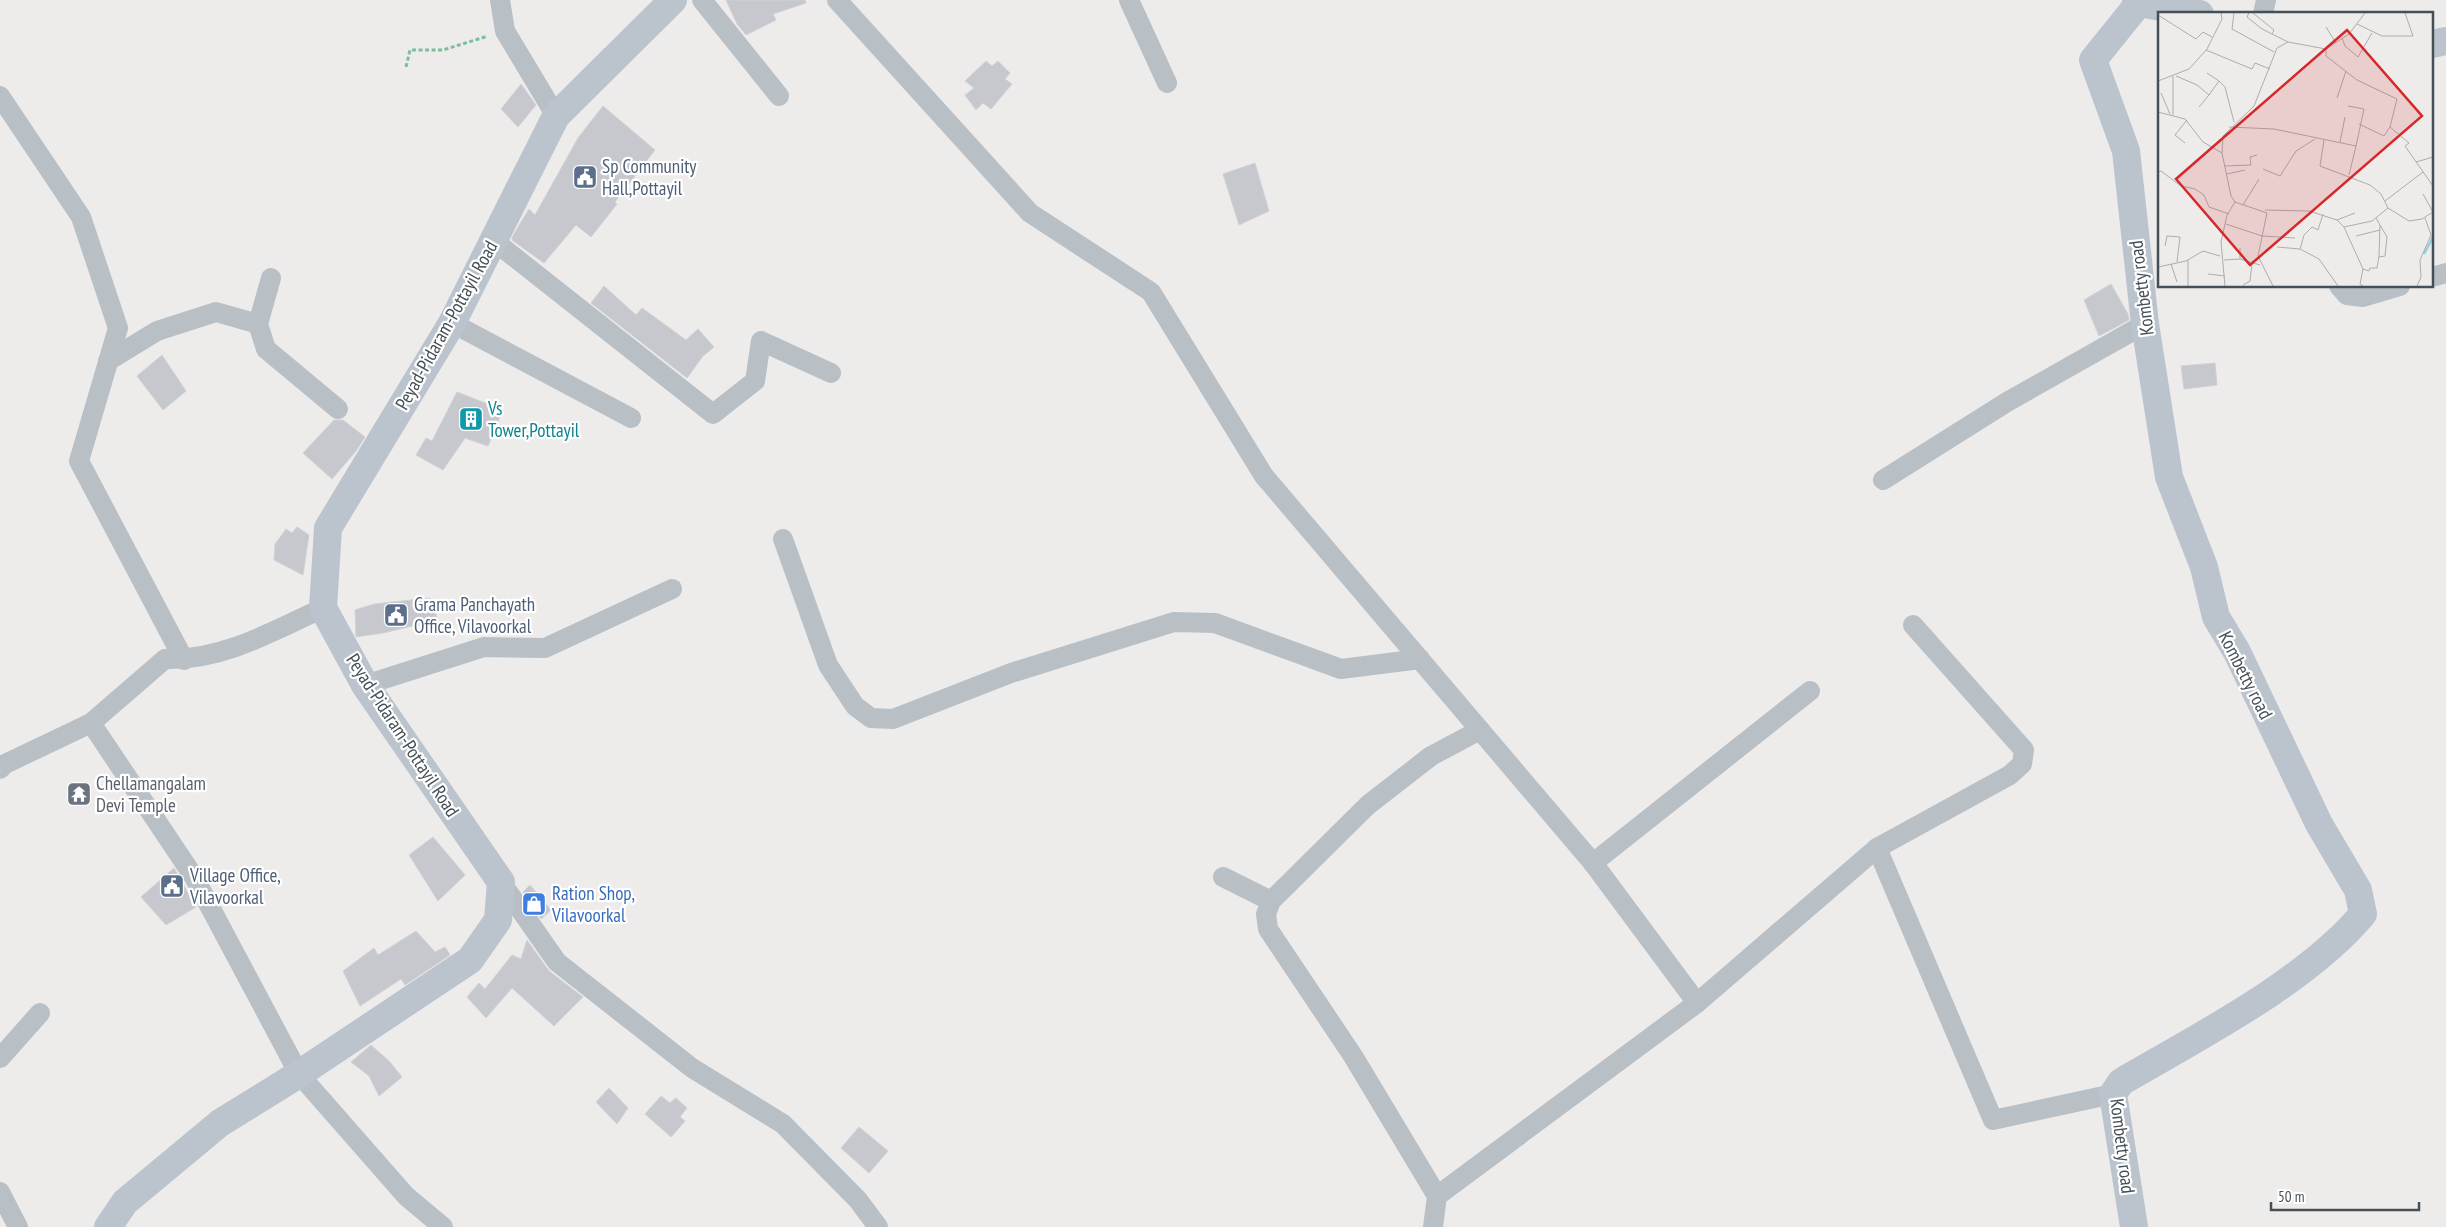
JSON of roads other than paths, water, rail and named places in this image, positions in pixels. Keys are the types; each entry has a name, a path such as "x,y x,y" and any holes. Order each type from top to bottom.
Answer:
{"street":[{"path":"500,0 505,31 556,116"},
{"name":"Peyad-Pidaram-Pottayil Road","path":"501,882 365,684 324,608 328,528 452,323 556,116 673,0"},
{"path":"702,0 779,96"},
{"path":"837,0 1030,213 1151,292 1264,476 1593,862 1697,1003"},
{"path":"1130,0 1167,83"},
{"path":"2138,2 2190,12"},
{"name":"Kombetty road","path":"2134,1227 2113,1094 2121,1082 2287,981 2347,934 2363,914 2358,890 2319,824 2237,652 2216,617 2204,567 2169,477 2145,324 2126,151 2093,60 2138,2"},
{"path":"0,96 81,217 118,328 79,461 184,660"},
{"path":"494,241 713,414 755,381 761,341 831,373"},
{"path":"271,278 258,324 266,349 338,409"},
{"path":"2341,288 2347,296 2363,297 2393,288"},
{"path":"108,361 157,331 216,312 258,324"},
{"path":"452,323 631,418"},
{"path":"1883,480 2007,402 2145,324"},
{"path":"783,539 828,665 855,706 871,718 893,719 1011,673 1174,622 1215,623 1341,669 1420,659"},
{"path":"365,684 484,647 545,648 672,589"},
{"path":"0,769 6,764 91,723 165,659 184,660 252,642 324,608"},
{"path":"1437,1196 1697,1003 1877,848 2010,775 2022,764 2024,750 1913,625"},
{"path":"1593,862 1810,691"},
{"path":"91,723 194,877 299,1074 406,1196 443,1227"},
{"path":"1433,1227 1437,1196 1353,1056 1268,928 1266,914 1272,901 1368,805 1431,756 1480,730"},
{"path":"1877,848 1993,1120 2113,1094"},
{"path":"1223,877 1272,901"},
{"path":"108,1227 125,1202 220,1123 299,1074 470,960 498,920 501,882"},
{"path":"501,882 557,962 692,1068 783,1124 858,1200 878,1227"},
{"path":"0,1058 40,1014"},
{"path":"0,1192 18,1227"}],"place":[{"name":"Sp Community Hall,Pottayil","path":"585,177"},
{"name":"Vs Tower,Pottayil","path":"471,419"},
{"name":"Grama Panchayath Office, Vilavoorkal","path":"396,615"},
{"name":"Chellamangalam Devi Temple","path":"79,794"},
{"name":"Village Office, Vilavoorkal","path":"172,886"},
{"name":"Ration Shop, Vilavoorkal","path":"534,904"}]}
